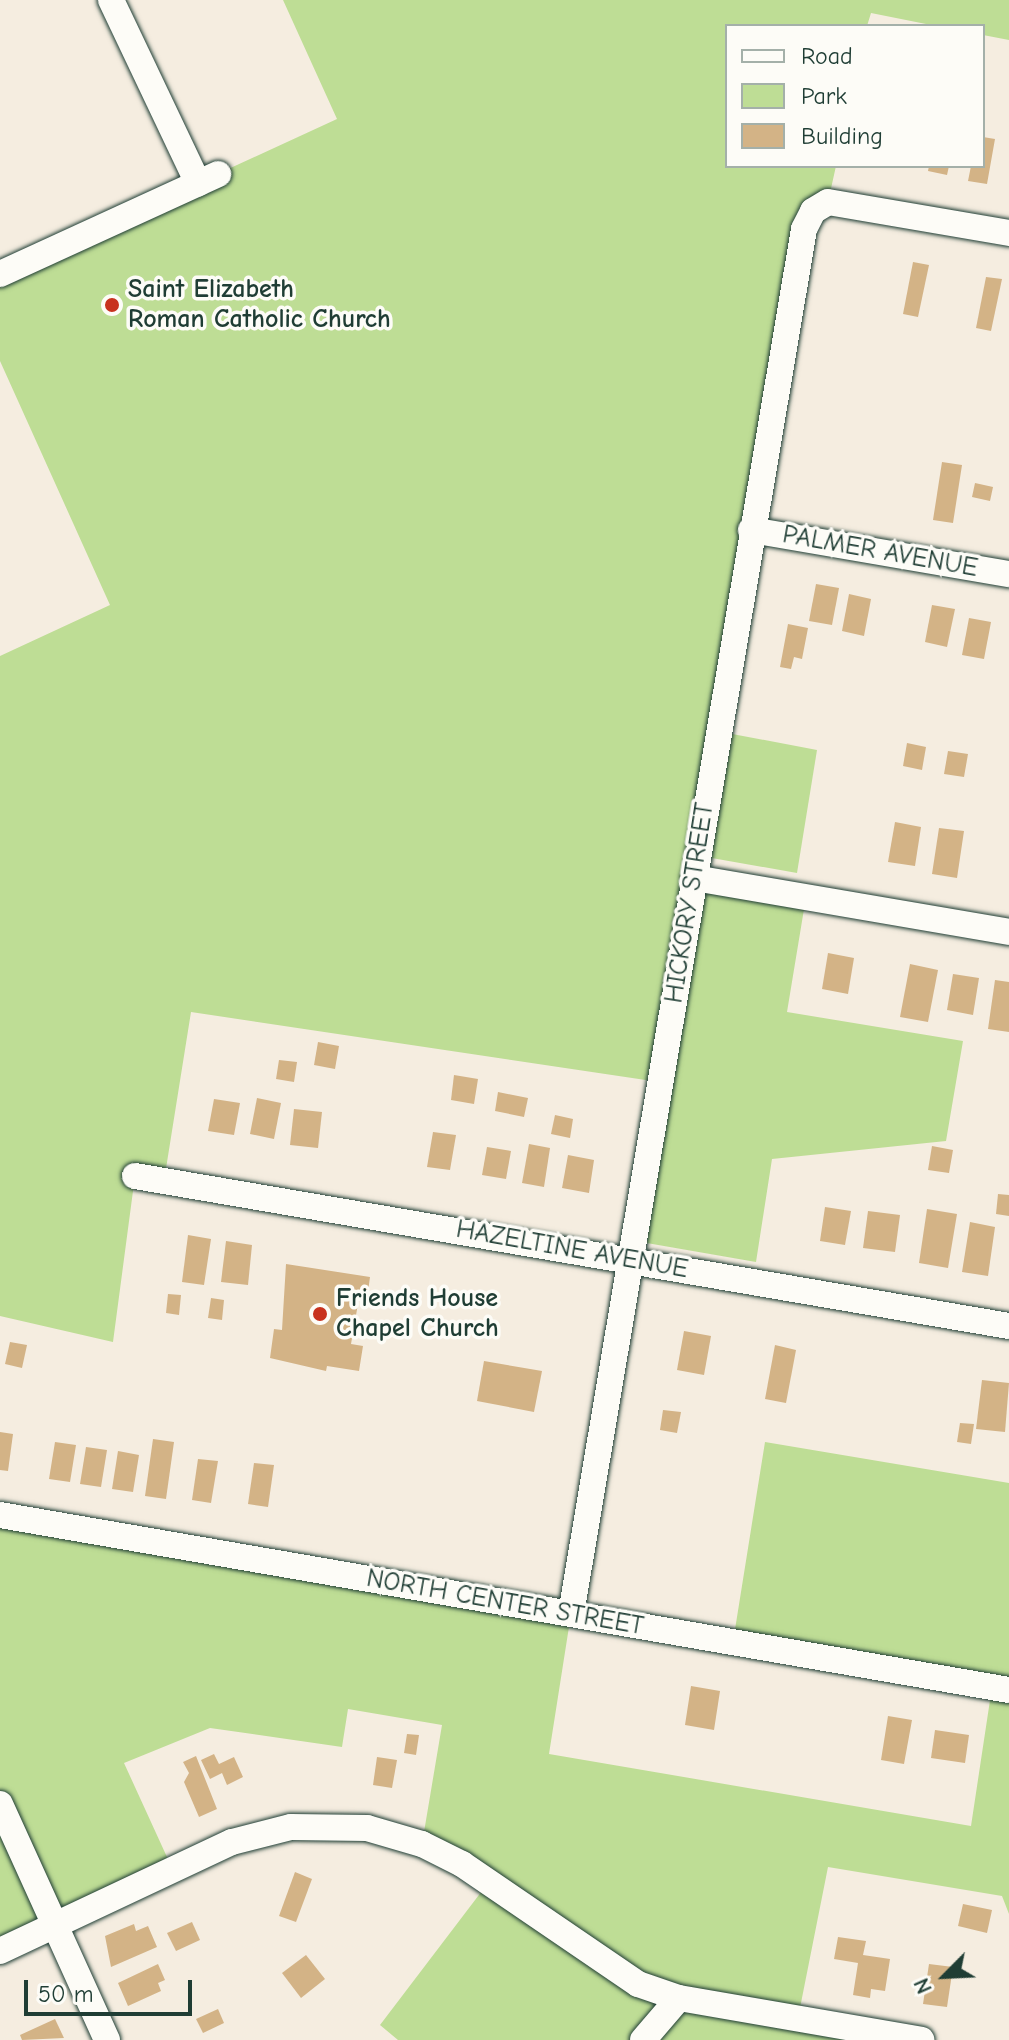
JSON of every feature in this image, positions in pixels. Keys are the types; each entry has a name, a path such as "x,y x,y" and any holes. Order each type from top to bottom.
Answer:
{"street":[{"path":"0,274 208,178 111,0"},
{"name":"HICKORY STREET","path":"571,1614 798,250 813,211 828,202 1009,233"},
{"name":"PALMER AVENUE","path":"751,530 1009,574"},
{"path":"694,878 1009,932"},
{"name":"HAZELTINE AVENUE","path":"135,1176 1009,1326"},
{"name":"NORTH CENTER STREET","path":"0,1515 1009,1690"},
{"path":"0,1804 107,2040"},
{"path":"0,1951 232,1842 291,1827 367,1828 422,1844 462,1864 622,1975 679,1998 921,2040"},
{"path":"643,2040 679,1998"}],"green space":[{"path":"283,0 1009,0 1009,40 985,35 985,24 926,24 871,13 868,24 725,24 725,168 836,168 828,202 812,212 694,877 806,897 787,1012 963,1041 946,1141 772,1159 756,1262 641,1242 659,1082 191,1012 164,1181 135,1176 113,1342 0,1316 0,656 110,605 0,361 0,274 337,119"},
{"path":"727,733 817,750 797,873 706,857"},
{"path":"765,1442 1009,1483 1009,1914 1002,1896 828,1867 798,2018 921,2040 398,2040 380,2025 488,1883 422,1844 442,1725 348,1709 342,1747 210,1728 124,1763 172,1868 0,1951 0,1515 571,1614 549,1754 971,1826 992,1687 733,1642"}],"building":[{"path":"985,137 995,139 987,184 968,181 971,168 985,168"},
{"path":"929,168 949,168 947,175 928,171"},
{"path":"913,262 929,265 918,317 903,314"},
{"path":"986,277 1002,279 991,331 976,328"},
{"path":"942,462 962,465 953,523 933,520"},
{"path":"975,483 993,487 990,501 972,497"},
{"path":"816,584 839,588 832,625 809,621"},
{"path":"849,594 871,599 864,636 842,631"},
{"path":"932,605 955,609 947,647 925,642"},
{"path":"969,618 991,622 984,659 962,655"},
{"path":"788,624 808,628 802,659 794,657 791,669 780,667"},
{"path":"907,743 926,747 922,770 903,766"},
{"path":"948,751 968,754 964,777 944,774"},
{"path":"895,822 921,827 915,866 888,862"},
{"path":"939,828 964,831 957,878 932,874"},
{"path":"828,953 854,958 848,994 822,989"},
{"path":"910,964 938,970 928,1022 900,1017"},
{"path":"953,974 979,978 973,1015 947,1010"},
{"path":"995,980 1009,982 1009,1032 988,1029"},
{"path":"318,1042 339,1046 335,1069 314,1065"},
{"path":"279,1060 297,1062 294,1082 276,1079"},
{"path":"454,1075 478,1079 474,1104 451,1100"},
{"path":"498,1092 528,1098 524,1117 495,1111"},
{"path":"257,1098 281,1103 274,1139 250,1134"},
{"path":"214,1099 240,1103 234,1135 208,1131"},
{"path":"294,1109 322,1112 318,1148 290,1145"},
{"path":"555,1115 573,1119 570,1138 551,1134"},
{"path":"433,1132 456,1135 450,1170 427,1167"},
{"path":"529,1144 550,1148 544,1187 522,1183"},
{"path":"932,1146 953,1150 949,1173 928,1170"},
{"path":"487,1147 511,1151 506,1179 482,1175"},
{"path":"568,1155 594,1160 589,1193 562,1188"},
{"path":"998,1194 1009,1195 1009,1216 996,1214"},
{"path":"825,1207 851,1211 845,1245 820,1241"},
{"path":"927,1209 957,1214 948,1268 919,1263"},
{"path":"868,1211 900,1215 895,1252 863,1248"},
{"path":"970,1222 995,1227 988,1276 962,1272"},
{"path":"188,1235 211,1239 204,1285 182,1282"},
{"path":"226,1241 252,1245 248,1285 221,1282"},
{"name":"Friends House Chapel Church","path":"286,1264 370,1277 367,1299 359,1298 351,1344 363,1346 359,1371 327,1366 326,1371 270,1358 274,1329 282,1330"},
{"path":"168,1294 181,1295 179,1315 166,1313"},
{"path":"211,1298 224,1300 222,1320 208,1318"},
{"path":"684,1331 711,1336 704,1375 677,1370"},
{"path":"10,1342 27,1345 22,1368 5,1364"},
{"path":"775,1345 796,1350 786,1403 765,1399"},
{"path":"484,1361 542,1371 534,1412 477,1401"},
{"path":"982,1380 1009,1383 1005,1432 976,1429"},
{"path":"663,1410 681,1412 677,1433 660,1430"},
{"path":"960,1423 974,1424 971,1444 957,1442"},
{"path":"0,1432 13,1434 8,1471 0,1470"},
{"path":"153,1439 174,1442 166,1499 145,1496"},
{"path":"55,1442 76,1445 70,1482 49,1479"},
{"path":"86,1447 107,1450 101,1487 80,1484"},
{"path":"118,1451 139,1455 133,1492 112,1489"},
{"path":"198,1459 218,1461 211,1503 192,1500"},
{"path":"254,1463 274,1465 268,1507 248,1504"},
{"path":"691,1686 720,1691 714,1730 685,1725"},
{"path":"888,1716 912,1720 904,1764 881,1760"},
{"path":"935,1730 969,1735 965,1763 931,1758"},
{"path":"407,1734 419,1735 416,1755 404,1753"},
{"path":"214,1754 219,1764 234,1757 243,1777 227,1785 222,1773 210,1779 201,1760"},
{"path":"196,1756 217,1809 199,1817 184,1782 189,1773 183,1762"},
{"path":"377,1757 397,1760 392,1788 373,1785"},
{"path":"295,1872 312,1879 296,1922 279,1916"},
{"path":"963,1904 992,1910 987,1933 958,1926"},
{"path":"192,1922 200,1940 176,1951 167,1933"},
{"path":"134,1924 136,1931 148,1926 157,1947 111,1967 105,1936"},
{"path":"838,1937 866,1941 863,1955 890,1959 885,1991 871,1989 870,1998 853,1995 858,1963 834,1959"},
{"path":"306,1955 325,1979 301,1998 282,1973"},
{"path":"158,1964 165,1980 158,1983 161,1991 128,2006 118,1983"},
{"path":"929,1964 953,1967 947,2007 923,2004"},
{"path":"218,2009 224,2023 203,2033 196,2019"},
{"path":"55,2019 64,2038 22,2040 20,2035"}],"place":[{"name":"Saint Elizabeth Roman Catholic Church","path":"112,305"},
{"name":"Friends House Chapel Church","path":"320,1314"}]}
